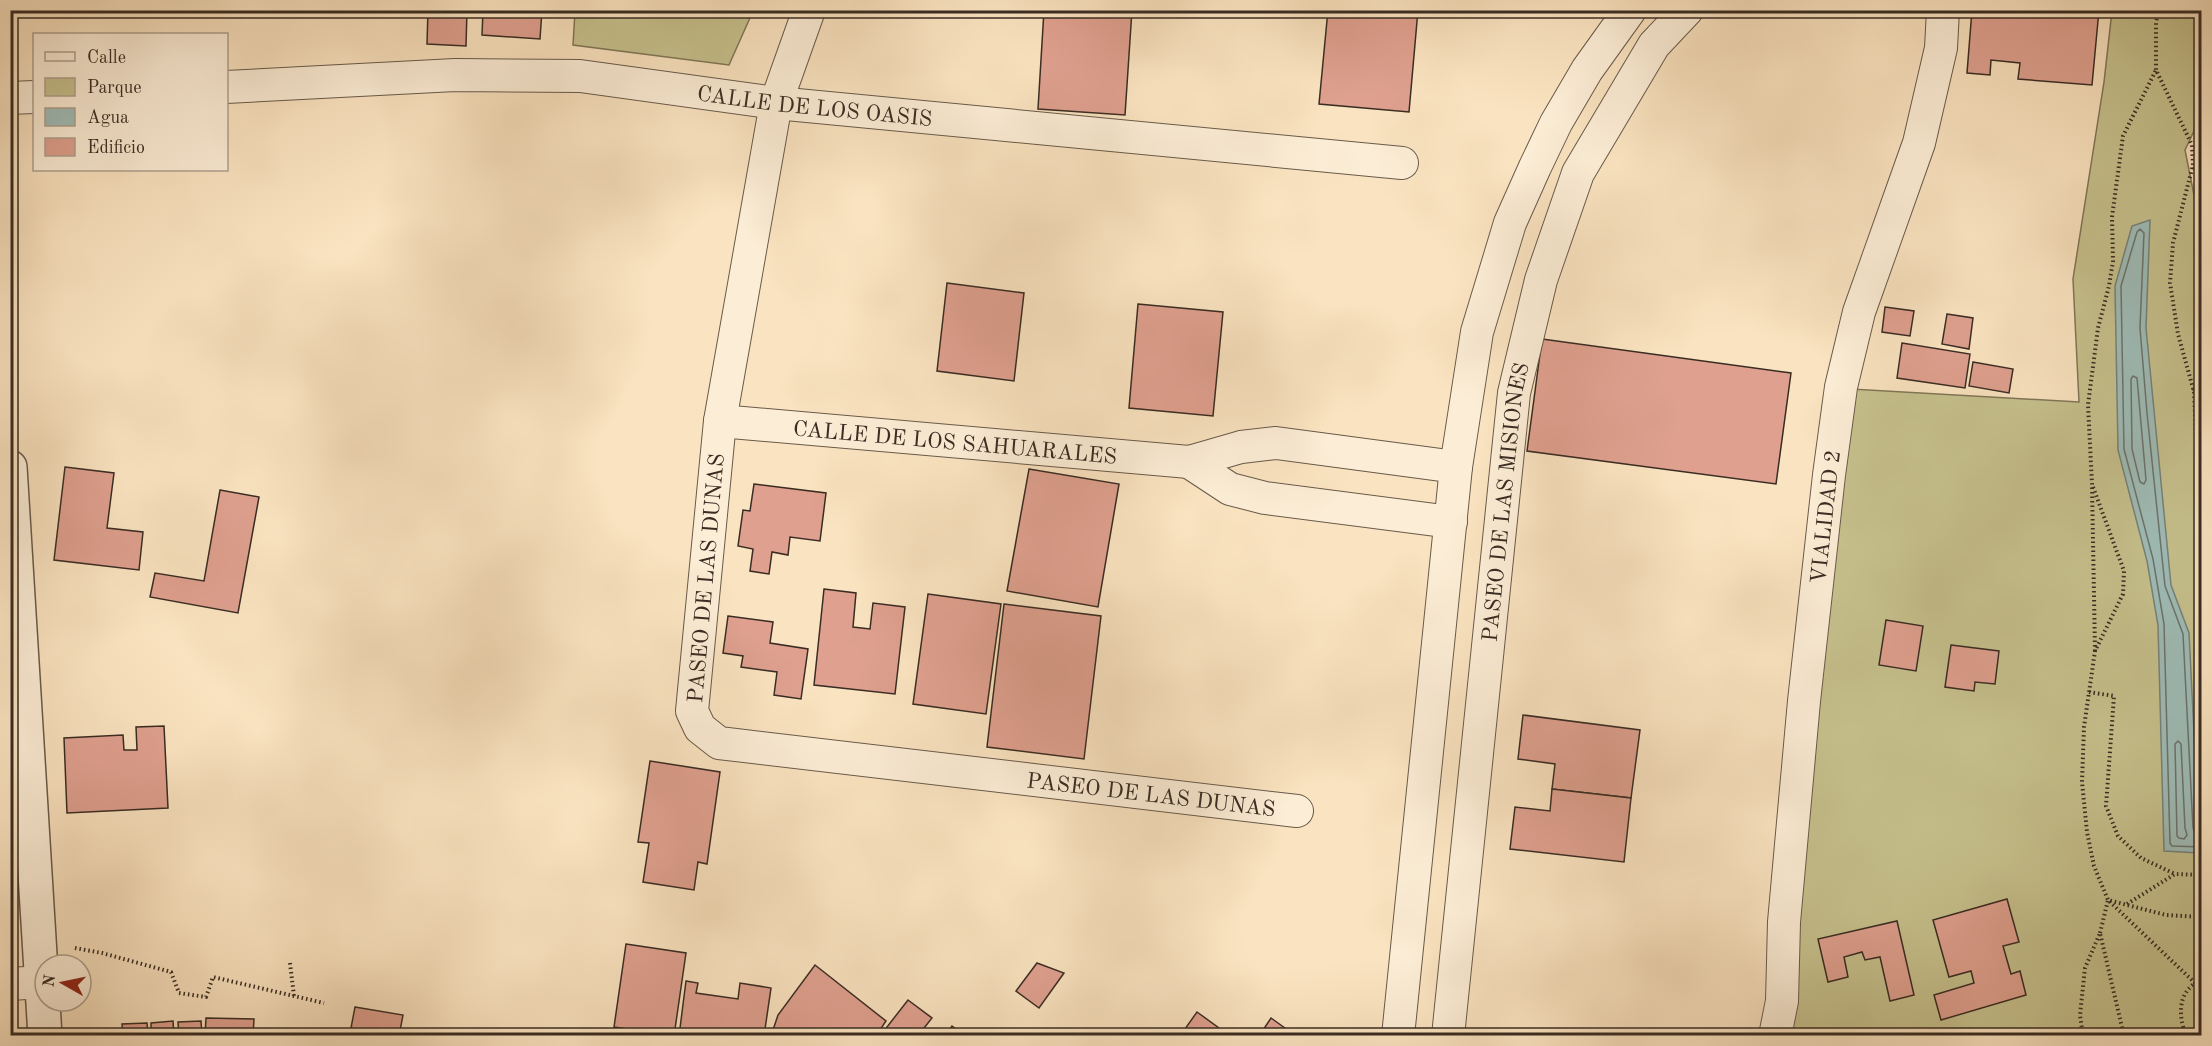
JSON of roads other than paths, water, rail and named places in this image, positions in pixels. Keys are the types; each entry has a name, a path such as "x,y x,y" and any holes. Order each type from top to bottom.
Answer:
{"street":[{"name":"PASEO DE LAS DUNAS","path":"809,10 776,103 720,421 692,711 700,728 719,743 1297,811"},
{"path":"1398,1035 1456,467 1477,332 1510,223 1556,123 1587,70 1630,10"},
{"name":"PASEO DE LAS MISIONES","path":"1448,1035 1516,381 1540,280 1578,173 1654,45 1687,10"},
{"name":"VIALIDAD 2","path":"1775,1035 1782,1001 1784,922 1804,700 1841,387 1859,312 1919,143 1941,48 1943,10"},
{"name":"CALLE DE LOS OASIS","path":"228,87 455,75 580,76 776,103 1402,163"},
{"path":"10,98 33,97"},
{"name":"CALLE DE LOS SAHUARALES","path":"720,421 1189,462"},
{"path":"1189,462 1241,447 1276,443 1456,467"},
{"path":"1189,462 1230,489 1265,498 1451,522"},
{"path":"10,467 39,942 26,983 45,1035"},
{"path":"1782,1001 1798,1035"}],"water":[{"path":"2150,220 2146,328 2171,585 2189,633 2200,853 2164,851 2158,625 2147,561 2118,450 2115,286 2132,226"}]}
